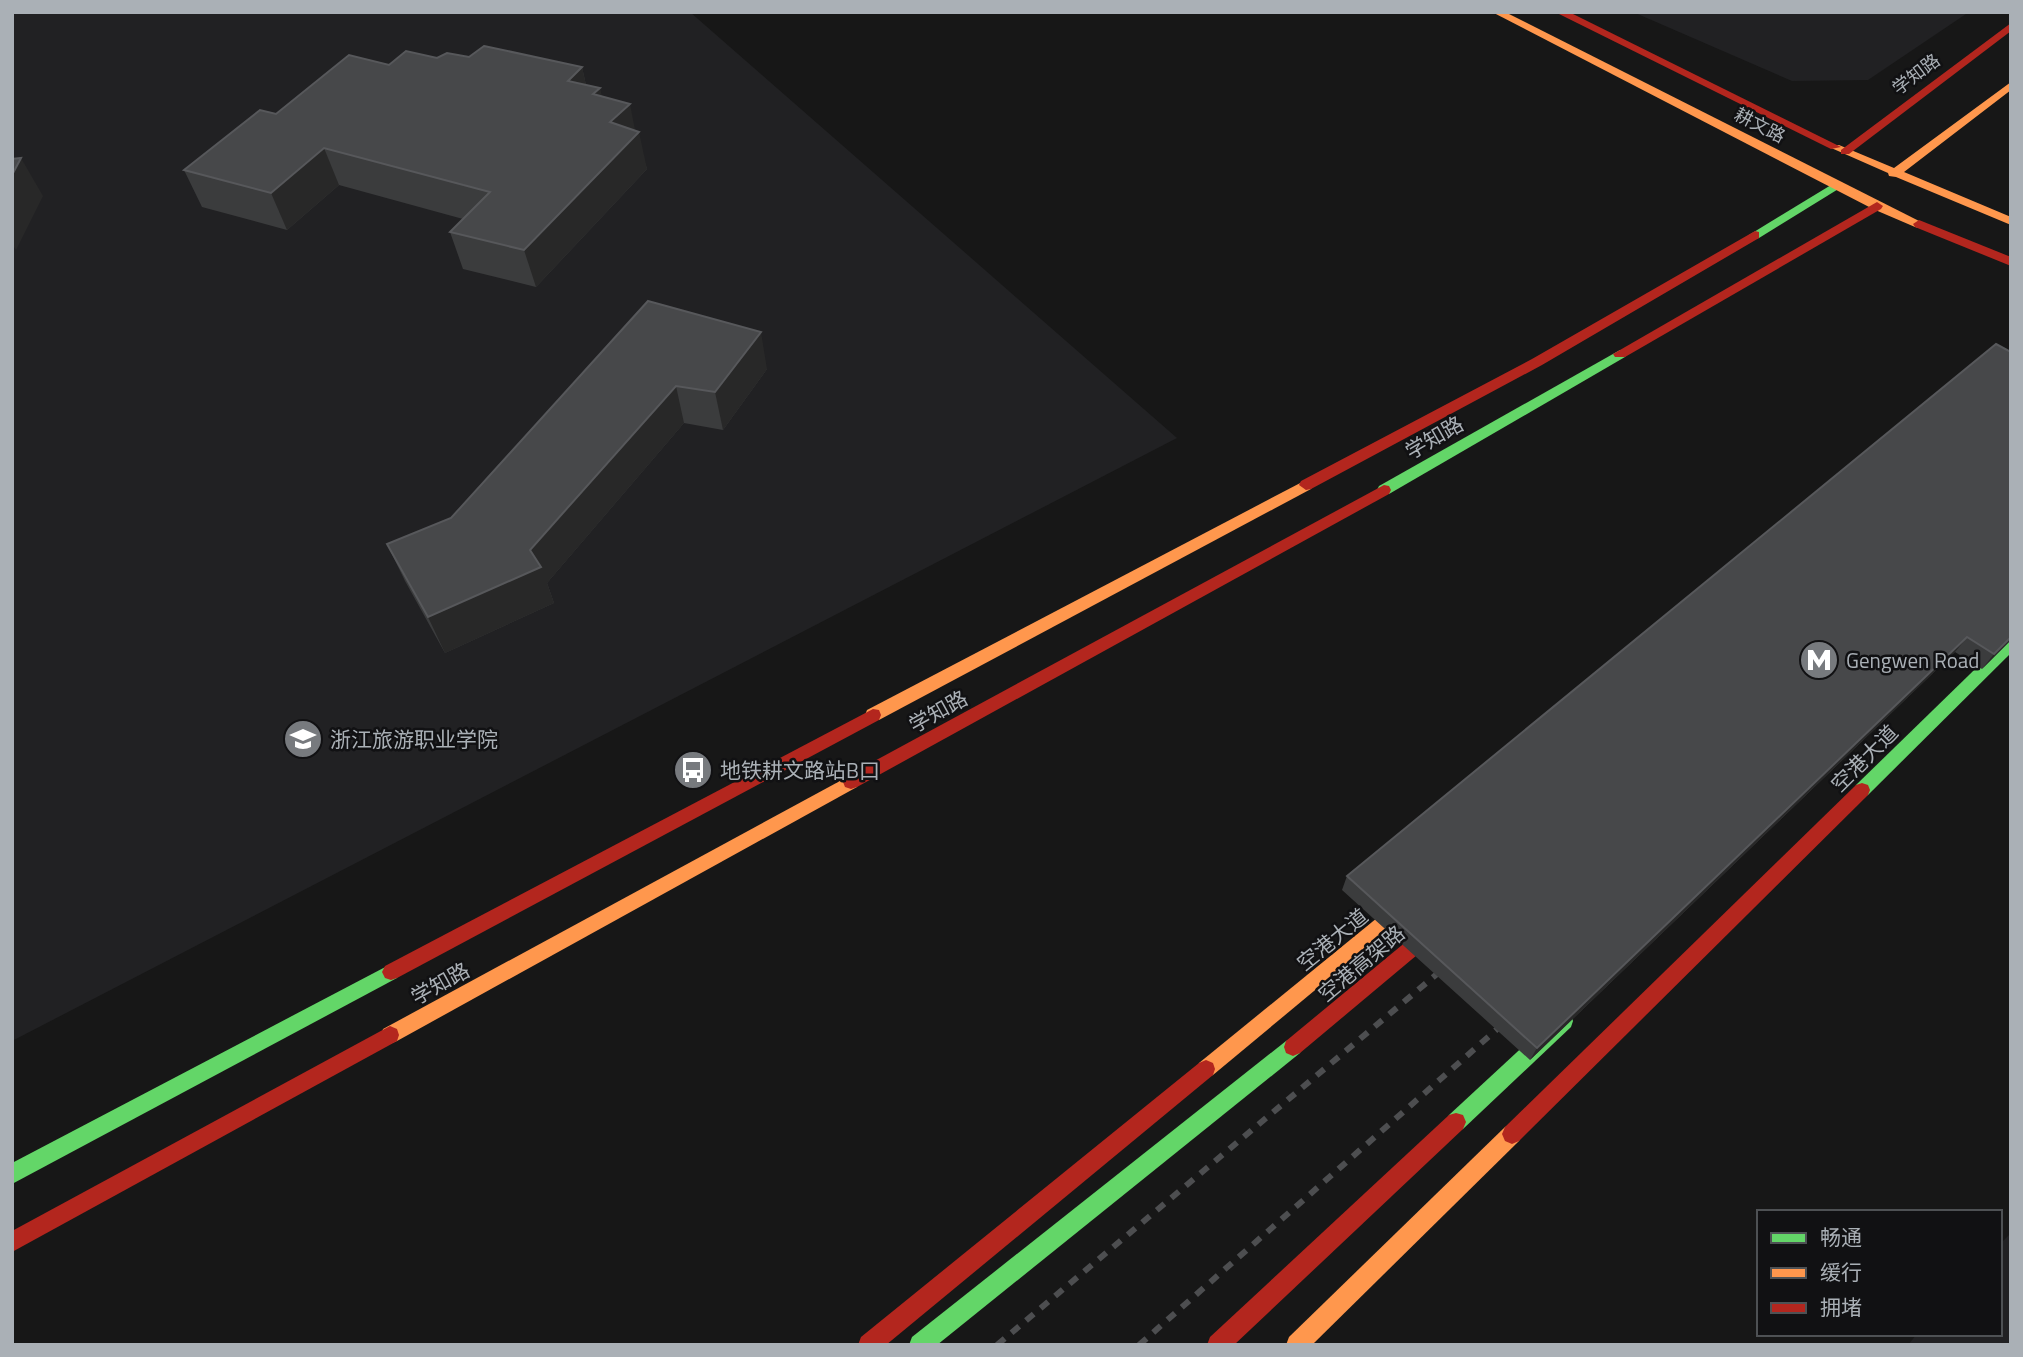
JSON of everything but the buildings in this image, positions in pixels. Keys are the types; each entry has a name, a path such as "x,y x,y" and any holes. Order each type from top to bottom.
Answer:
{"main road":[{"name":"耕文路","path":"1497,12 1877,206 2011,262"},
{"name":"耕文路","path":"1560,12 1845,152 2011,221"},
{"name":"学知路","path":"1845,152 2011,26"},
{"path":"1893,174 2011,85"},
{"name":"学知路","path":"12,1174 1525,368 1667,289 1836,186"},
{"name":"学知路","path":"12,1242 1382,491 1877,206"},
{"name":"空港大道","path":"1297,1345 2011,643"},
{"name":"空港大道","path":"869,1345 1431,885"},
{"name":"空港高架路","path":"920,1345 1313,1031 1461,906"},
{"path":"1218,1345 1579,1006"}],"shaded area":[{"name":"浙江旅游职业学院","path":"12,12 690,12 1177,438 12,1041"},
{"path":"1633,12 1969,12 1868,80 1792,81"},
{"path":"2011,1233 2011,1345 1908,1345 1915,1336 2002,1336 2002,1242"}],"railway":[{"path":"997,1345 1450,963"},
{"path":"1139,1345 1512,1016"}],"traffic: fast":[{"path":"1755,235 1836,186"},
{"path":"1384,490 1620,354"},
{"path":"1862,790 2011,643"},
{"path":"12,1174 391,972"},
{"path":"1456,1122 1564,1021"},
{"path":"920,1345 1293,1047"}],"traffic: slow":[{"path":"1497,12 1877,206 1919,224"},
{"path":"1893,174 2011,85"},
{"path":"1835,147 2011,221"},
{"path":"873,715 1306,485"},
{"path":"390,1035 851,782"},
{"path":"1206,1069 1421,892"},
{"path":"1297,1345 1512,1134"}],"traffic: jam":[{"path":"1560,12 1835,147"},
{"path":"1845,152 2011,26"},
{"path":"1620,354 1877,206"},
{"path":"1919,224 2011,262"},
{"path":"1306,485 1537,362 1755,235"},
{"path":"851,782 1384,490"},
{"path":"391,972 873,715"},
{"path":"1512,1134 1862,790"},
{"path":"1293,1047 1448,918"},
{"path":"12,1242 390,1035"},
{"path":"869,1345 1206,1069"},
{"path":"1218,1345 1456,1122"}],"place":[{"name":"Gengwen Road","path":"1819,660"},
{"name":"浙江旅游职业学院","path":"303,739"},
{"name":"地铁耕文路站B口","path":"693,770"}]}
